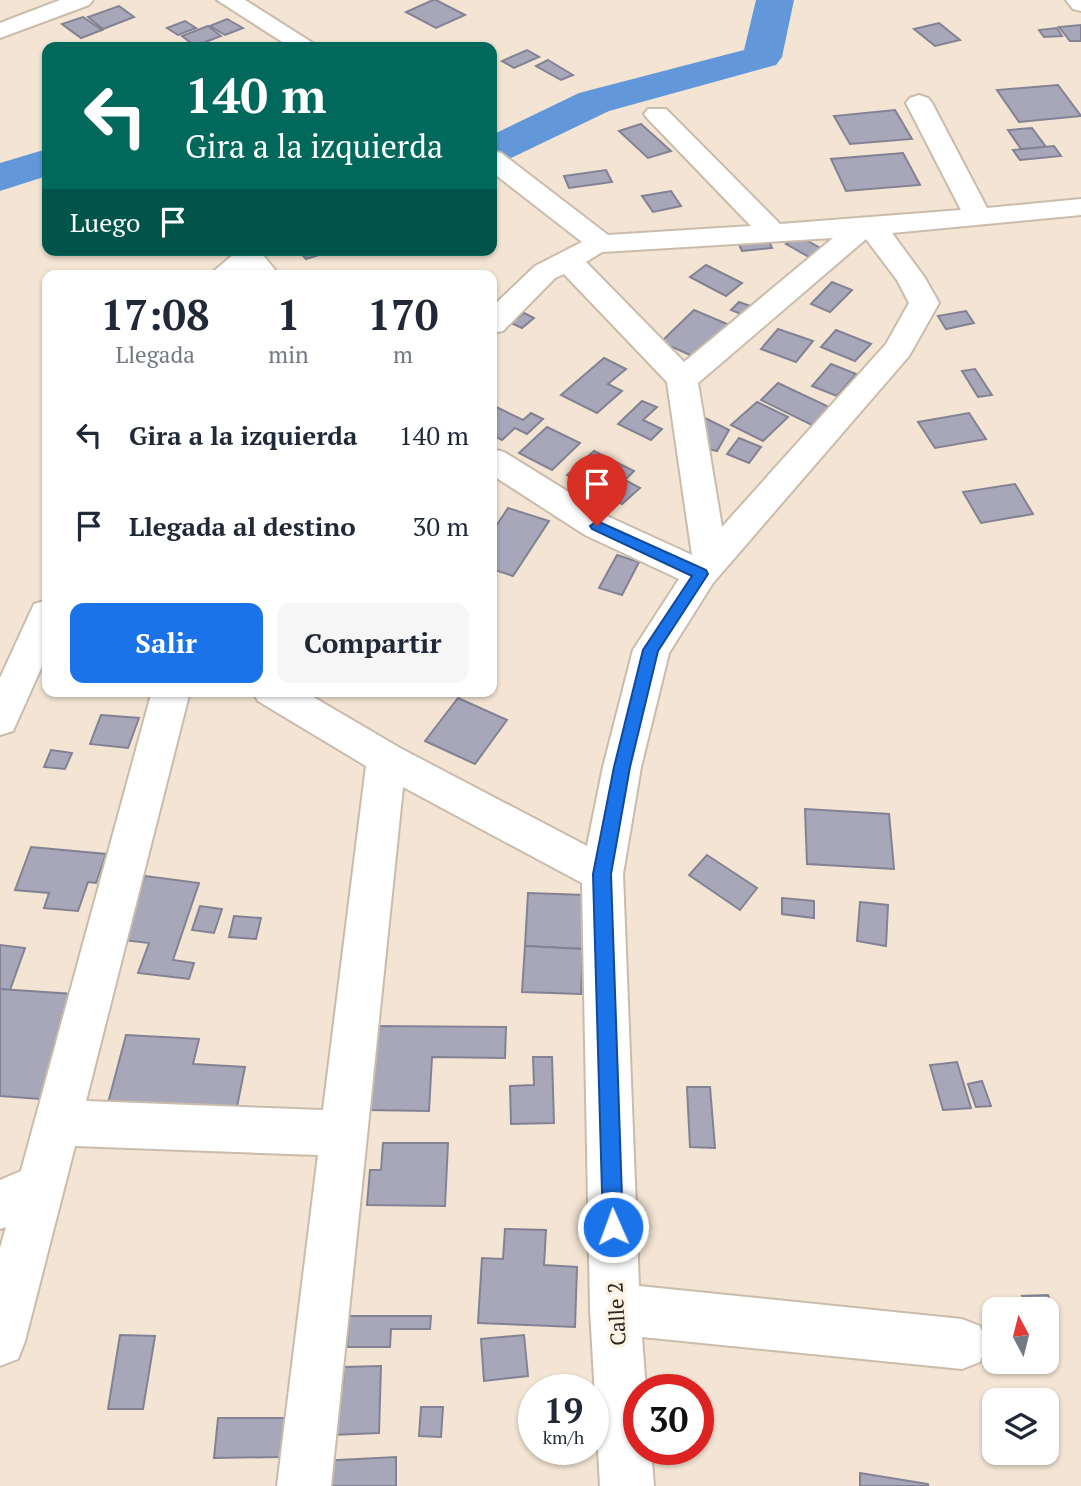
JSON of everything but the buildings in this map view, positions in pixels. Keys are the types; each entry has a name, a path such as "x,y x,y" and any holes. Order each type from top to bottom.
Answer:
{"street":[{"path":"0,31 81,0"},
{"path":"229,0 299,42"},
{"path":"919,103 979,218"},
{"path":"657,114 772,232"},
{"path":"497,163 601,244"},
{"path":"497,319 545,272 566,259 601,244 867,227 1081,207"},
{"path":"682,380 867,227"},
{"name":"Calle 2","path":"627,1486 615,1309 602,874 622,767 651,650 706,568 898,349 923,303 911,278 867,227"},
{"path":"497,463 597,526 706,568 682,380 645,337 566,259"},
{"path":"240,270 257,265"},
{"path":"0,720 42,625"},
{"path":"0,1341 20,1196 60,1123 169,697"},
{"path":"281,697 386,759 602,874"},
{"path":"304,1486 386,759"},
{"path":"60,1123 344,1133"},
{"path":"615,1309 962,1344"}],"waterway":[{"path":"497,149 594,102 762,57 775,0"},
{"path":"0,178 42,164"}],"route":[{"path":"597,526 701,574 651,650 622,767 602,874 613,1227"}]}
